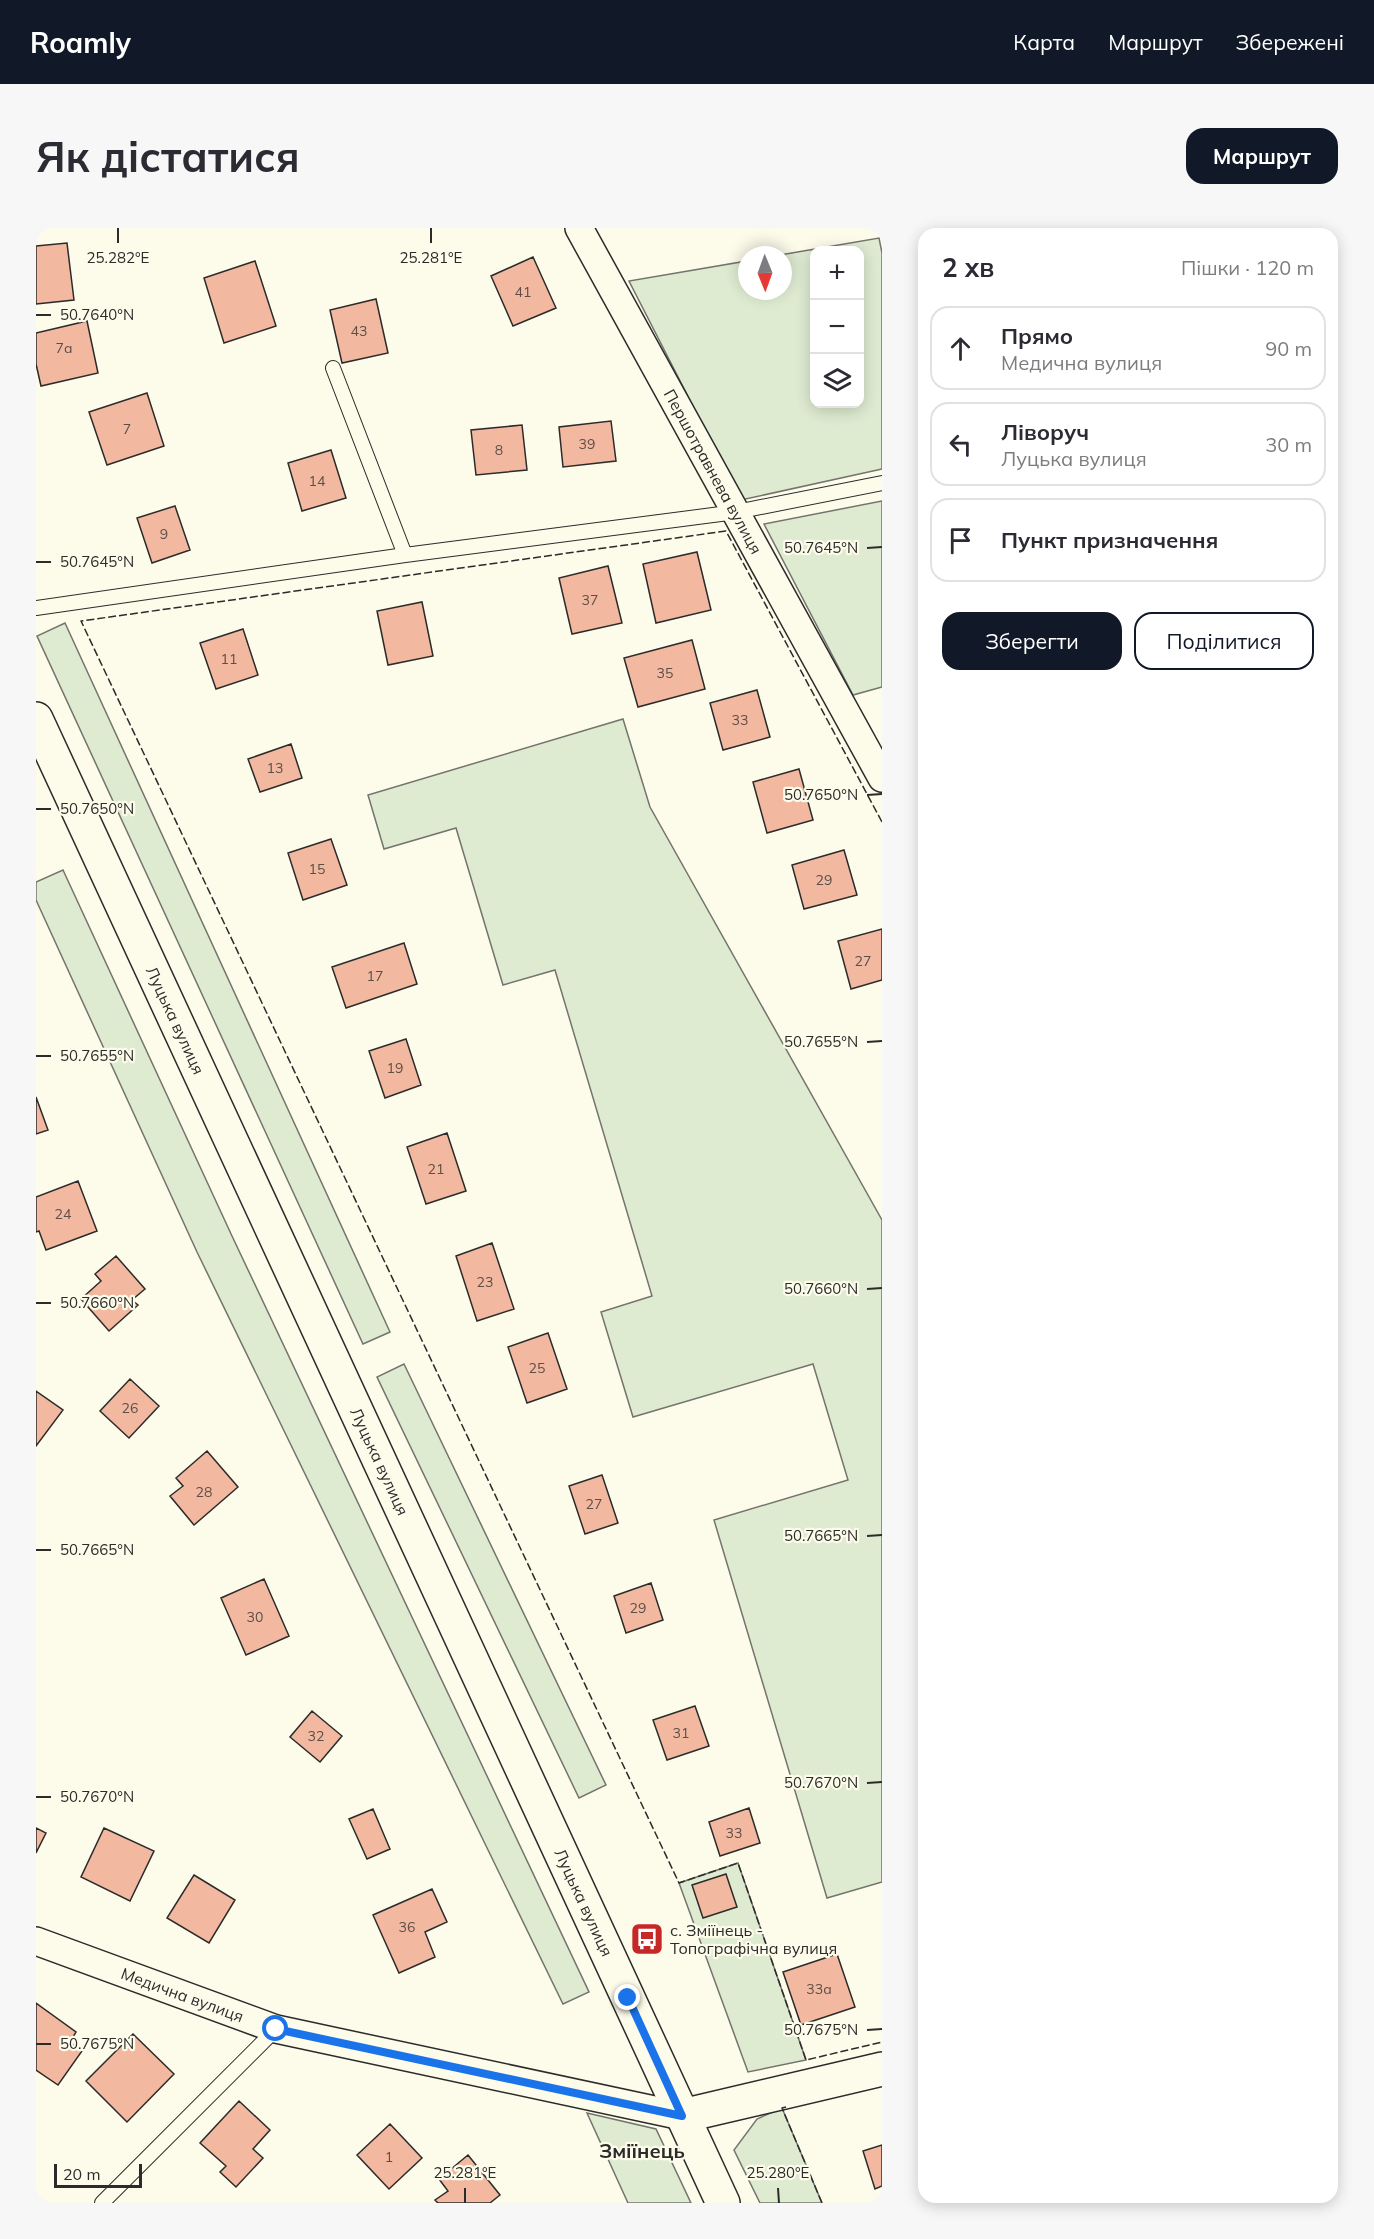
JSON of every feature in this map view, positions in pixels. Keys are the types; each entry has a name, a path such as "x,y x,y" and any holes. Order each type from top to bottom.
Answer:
{"main road":[{"name":"Луцька вулиця","path":"36,719 723,2203"},
{"path":"682,2116 882,2069"}],"street":[{"name":"Першотравнева вулиця","path":"579,228 882,778"},
{"name":"Медична вулиця","path":"36,1941 276,2029 682,2116"}],"lane":[{"path":"333,368 405,555"},
{"path":"36,608 405,555 736,512 882,483"},
{"path":"102,2203 276,2029"}],"green space":[{"path":"879,238 882,253 882,469 741,500 629,281 738,263 738,300 792,300 792,253 810,250 810,408 864,408 864,246 832,246"},
{"path":"882,501 882,687 853,695 764,524"},
{"path":"65,623 390,1332 363,1344 37,636"},
{"path":"623,719 650,807 882,1220 882,1882 827,1898 714,1520 848,1480 813,1364 633,1417 601,1312 652,1296 555,970 503,985 456,828 384,849 368,795"},
{"path":"63,870 232,1236 589,1992 563,2004 197,1252 36,900 36,882"},
{"path":"404,1364 606,1785 579,1798 377,1377"},
{"path":"738,1863 806,2060 748,2072 679,1883"},
{"path":"782,2108 822,2203 760,2203 734,2150 757,2119"},
{"path":"587,2113 656,2129 691,2203 628,2203"}],"building":[{"path":"67,243 74,300 36,304 36,246"},
{"path":"533,257 556,308 513,326 491,276"},
{"path":"255,261 276,326 224,343 204,278"},
{"path":"376,299 388,353 342,363 330,310"},
{"path":"87,321 98,373 41,386 36,364 36,333"},
{"path":"147,393 164,446 107,465 89,412"},
{"path":"611,421 616,461 563,467 559,427"},
{"path":"522,425 527,470 476,475 471,430"},
{"path":"331,450 346,498 302,511 288,463"},
{"path":"175,506 190,550 152,563 137,518"},
{"path":"697,552 711,610 656,623 643,564"},
{"path":"608,566 622,623 572,634 559,578"},
{"path":"422,602 433,656 388,665 377,611"},
{"path":"243,629 258,675 216,689 200,643"},
{"path":"692,640 705,689 638,707 624,658"},
{"path":"757,690 770,737 723,750 710,703"},
{"path":"291,744 302,778 260,792 248,759"},
{"path":"799,769 813,820 767,833 753,782"},
{"path":"331,839 347,885 303,900 288,853"},
{"path":"844,850 857,895 804,909 792,865"},
{"path":"882,929 882,980 851,989 838,941"},
{"path":"404,943 417,984 346,1008 332,967"},
{"path":"406,1039 421,1085 385,1098 369,1051"},
{"path":"36,1097 48,1130 36,1134"},
{"path":"447,1133 466,1191 426,1204 407,1147"},
{"path":"78,1181 97,1231 46,1250 39,1231 36,1232 36,1197"},
{"path":"492,1243 514,1309 477,1321 456,1256"},
{"path":"116,1256 145,1289 132,1300 138,1305 109,1331 81,1299 101,1281 95,1274"},
{"path":"548,1333 567,1389 527,1403 508,1347"},
{"path":"130,1379 159,1406 129,1438 100,1411"},
{"path":"36,1391 63,1410 36,1446"},
{"path":"207,1451 238,1487 194,1525 170,1496 183,1486 176,1478"},
{"path":"602,1475 618,1523 585,1534 569,1486"},
{"path":"264,1579 289,1636 246,1655 221,1598"},
{"path":"651,1583 663,1620 626,1633 614,1596"},
{"path":"695,1706 709,1746 667,1760 653,1720"},
{"path":"312,1711 342,1736 320,1762 290,1737"},
{"path":"749,1808 760,1843 720,1856 709,1822"},
{"path":"373,1809 390,1849 367,1859 349,1819"},
{"path":"36,1828 46,1833 36,1853"},
{"path":"104,1828 154,1851 130,1901 81,1877"},
{"path":"726,1874 737,1907 703,1918 692,1885"},
{"path":"194,1875 235,1900 209,1943 167,1918"},
{"path":"432,1889 447,1922 425,1932 435,1957 399,1973 373,1915"},
{"path":"837,1954 855,2007 801,2025 783,1972"},
{"path":"36,2003 76,2032 70,2042 82,2051 58,2085 36,2070"},
{"path":"133,2034 174,2074 127,2122 86,2081"},
{"path":"239,2101 270,2130 253,2149 263,2158 236,2187 220,2172 226,2166 200,2143"},
{"path":"390,2124 422,2158 389,2189 357,2155"},
{"path":"882,2145 882,2186 875,2189 863,2151"},
{"path":"468,2155 500,2195 490,2203 438,2203 435,2200 448,2191 439,2179"}],"fence":[{"path":"882,822 726,531 81,621 679,1883 738,1863 806,2060 882,2042"},
{"path":"786,2107 782,2108 822,2203"}],"place":[{"name":"с. Зміїнець - Топографічна вулиця","path":"647,1939"}],"district":[{"name":"Зміїнець","path":"642,2150"}],"route":[{"path":"276,2029 682,2116 628,1998"}]}
